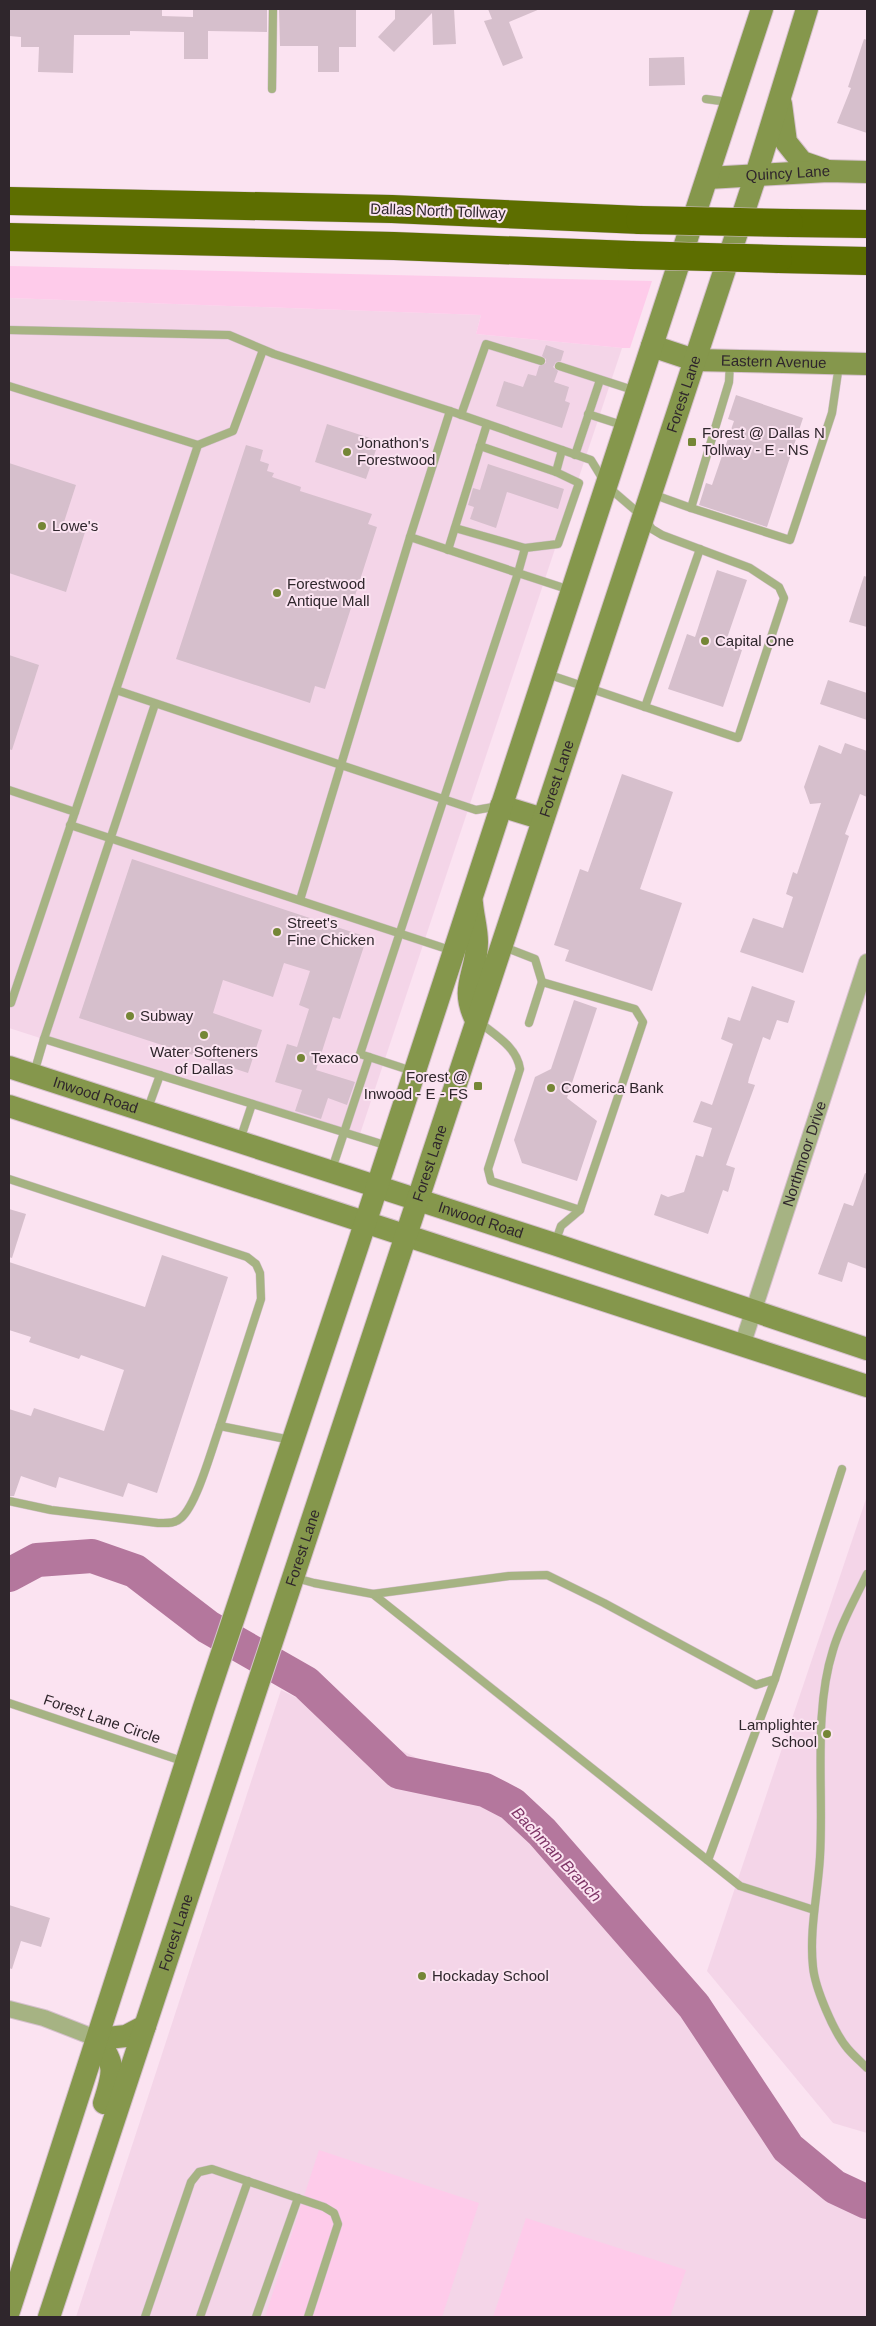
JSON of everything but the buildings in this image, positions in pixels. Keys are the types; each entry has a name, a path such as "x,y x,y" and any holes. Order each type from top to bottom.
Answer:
{"highway":[{"name":"Dallas North Tollway","path":"9,201 392,209 640,220 867,224"},
{"path":"9,238 394,246 867,261"}],"main road":[{"path":"9,2311 204,1707 365,1224 762,9"},
{"name":"Forest Lane","path":"49,2317 248,1720 542,819 756,175 807,9"},
{"path":"780,98 786,142 802,162 828,172"},
{"name":"Quincy Lane","path":"708,178 867,172"},
{"name":"Eastern Avenue","path":"652,346 694,360 867,364"},
{"path":"501,806 542,819"},
{"path":"471,897 477,942 469,983 468,1005 476,1020"},
{"name":"Inwood Road","path":"9,1067 554,1244 867,1349"},
{"path":"9,1106 365,1224 867,1386"},
{"path":"135,1148 147,1112"},
{"path":"98,2039 126,2036 145,2026"},
{"path":"94,2183 85,2164 113,2074 108,2055 98,2039"}],"street":[{"name":"Northmoor Drive","path":"742,1346 867,962"},
{"path":"9,2008 44,2018 98,2039"}],"lane":[{"path":"272,89 273,9"},
{"path":"706,99 731,103"},
{"path":"9,330 229,335 263,350 450,411 591,460 607,486 642,516 652,529 662,535 750,568 779,587 784,598 738,738 545,674"},
{"path":"461,415 486,344 541,361"},
{"path":"9,386 198,445 233,431 263,350"},
{"path":"690,508 729,382 730,361"},
{"path":"650,494 790,540 832,413 840,363"},
{"path":"559,366 638,392"},
{"path":"575,455 600,380"},
{"path":"300,900 450,411"},
{"path":"588,414 626,426"},
{"path":"448,550 487,424"},
{"path":"9,1002 11,1003 198,445"},
{"path":"455,528 525,548 558,544 579,483 556,472 480,446"},
{"path":"556,472 562,450"},
{"path":"410,537 572,591"},
{"path":"414,1072 360,1054 525,548"},
{"path":"645,707 700,548"},
{"path":"116,690 476,810 501,806"},
{"path":"33,1075 155,704"},
{"path":"9,790 75,812"},
{"path":"70,825 453,951"},
{"path":"501,946 536,959 542,982 529,1023"},
{"path":"542,982 636,1009 643,1022 580,1210 560,1226 554,1244"},
{"path":"476,1020 511,1048 519,1058 520,1068 488,1169 491,1181 580,1210"},
{"path":"44,1039 390,1147"},
{"path":"331,1172 369,1057"},
{"path":"147,1112 160,1075"},
{"path":"239,1142 252,1104"},
{"path":"9,1179 247,1257 256,1264 260,1273 262,1299 220,1426 196,1491 187,1510 180,1519 172,1523 158,1523 51,1510 9,1501"},
{"path":"220,1426 292,1440"},
{"path":"708,1860 775,1679 842,1469"},
{"path":"867,1574 847,1614 833,1650 826,1679 823,1707 820,1857 814,1910 812,1967 824,2007 847,2048 867,2068"},
{"path":"294,1577 314,1584 373,1594 510,1576 547,1575 604,1603 756,1685 775,1679"},
{"path":"373,1594 740,1886 814,1910"},
{"name":"Forest Lane Circle","path":"9,1703 186,1763"},
{"path":"145,2317 191,2182 199,2172 212,2169 324,2206 334,2213 338,2224 308,2317"},
{"path":"200,2317 248,2181"},
{"path":"256,2317 298,2198"}],"shaded area":[{"path":"9,266 652,281 630,348 622,348 476,334 481,315 9,298"},
{"path":"9,298 481,315 476,334 622,348 358,1140 9,1028"},
{"name":"Lamplighter School","path":"867,1496 867,2133 833,2123 707,1971"},
{"name":"Hockaday School","path":"281,1690 435,1767 477,1791 511,1817 540,1854 579,1889 683,2008 716,2057 787,2152 825,2185 867,2206 867,2317 76,2317"},
{"path":"319,2150 479,2203 442,2317 265,2317"},
{"path":"526,2218 686,2270 670,2317 493,2317"}],"waterway":[{"name":"Bachman Branch","path":"9,1575 37,1560 92,1556 135,1571 208,1627 306,1683 399,1772 485,1790 512,1804 542,1832 694,2006 788,2148 835,2187 867,2202"}],"place":[{"name":"Forest @ Dallas N Tollway - E - NS","path":"692,442"},
{"name":"Jonathon's Forestwood","path":"347,452"},
{"name":"Lowe's","path":"42,526"},
{"name":"Forestwood Antique Mall","path":"277,593"},
{"name":"Capital One","path":"705,641"},
{"name":"Street's Fine Chicken","path":"277,932"},
{"name":"Subway","path":"130,1016"},
{"name":"Water Softeners of Dallas","path":"204,1035"},
{"name":"Texaco","path":"301,1058"},
{"name":"Forest @ Inwood - E - FS","path":"478,1086"},
{"name":"Comerica Bank","path":"551,1088"},
{"name":"Lamplighter School","path":"827,1734"},
{"name":"Hockaday School","path":"422,1976"}]}
